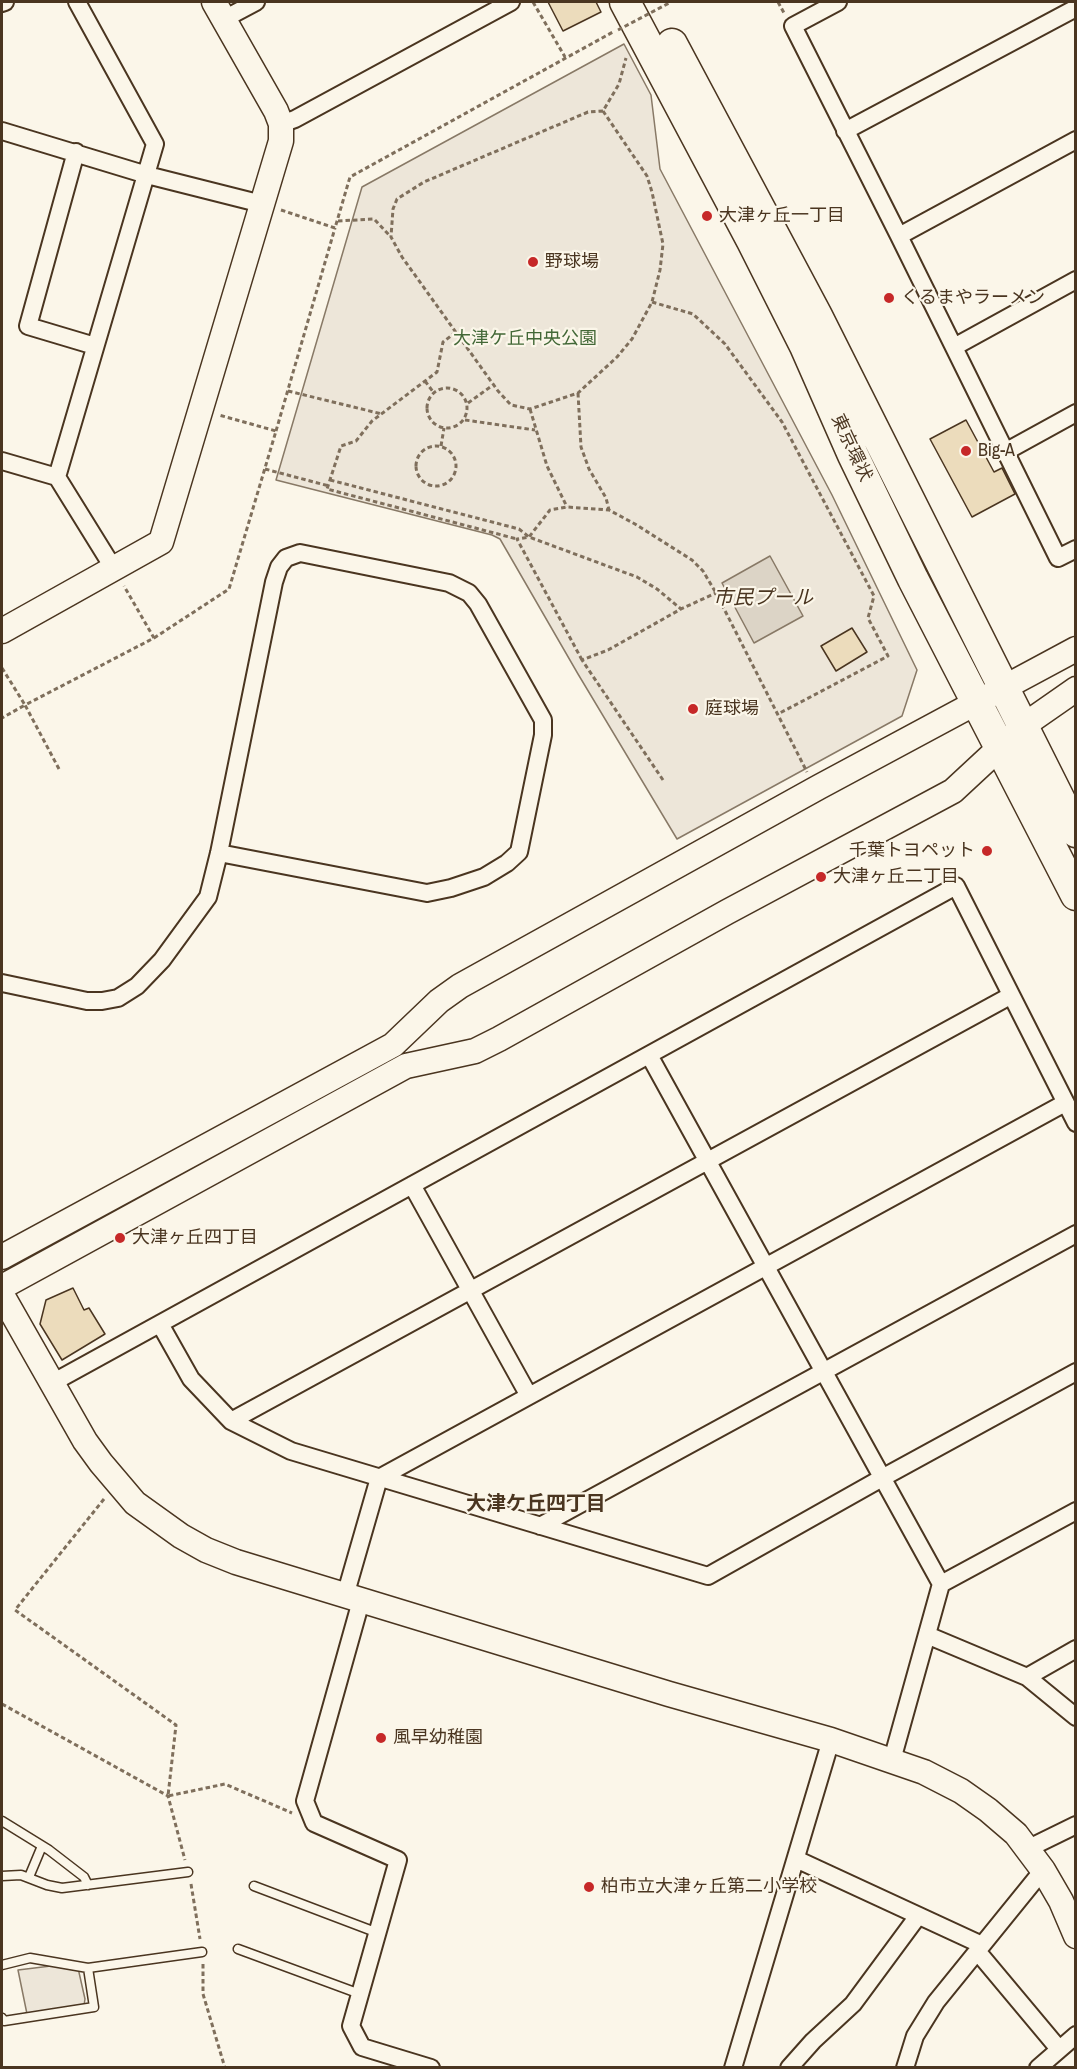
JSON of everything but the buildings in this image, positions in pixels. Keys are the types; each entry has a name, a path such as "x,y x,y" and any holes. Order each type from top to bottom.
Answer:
{"highway":[{"name":"東京環状","path":"626,2 752,241 799,336 853,455 976,704 1076,895"},
{"name":"東京環状","path":"649,2 821,324 1076,832"}],"street":[{"path":"57,477 155,144 77,2"},
{"path":"2,631 161,542 281,141 281,124 276,111 219,10 256,2"},
{"path":"281,124 295,120 511,2"},
{"path":"838,2 793,26 1058,558 1076,549"},
{"path":"845,131 1076,8"},
{"path":"2,131 147,175 262,204"},
{"path":"899,236 1076,140"},
{"path":"76,152 28,326 96,346"},
{"path":"954,347 1076,280"},
{"path":"1005,452 1076,413"},
{"path":"2,461 57,477 114,569"},
{"path":"2,983 87,1000 102,1001 118,998 137,986 162,960 208,897 274,582 279,567 286,558 300,553 449,583 469,593 543,720 543,735 519,852 507,863 484,877 427,893 219,853"},
{"path":"2,1257 393,1045 439,1001 460,986 819,787 1076,649"},
{"path":"2,1287 406,1066 475,1051 500,1039 727,912 953,791 1023,726 1076,689"},
{"path":"52,1383 956,886 1076,1124"},
{"path":"231,1421 1010,996"},
{"path":"649,1055 941,1584 892,1760"},
{"path":"431,2067 362,2047 351,2026 398,1860 314,1823 305,1801 379,1478 1065,1103"},
{"path":"412,1185 529,1396"},
{"path":"540,1526 1076,1234"},
{"path":"2,1295 85,1441 117,1484 135,1503 156,1519 206,1550 236,1562 353,1598 669,1694 831,1740 924,1772 961,1791 1016,1834 1043,1870 1076,1936"},
{"path":"160,1324 191,1378 231,1421 291,1451 708,1576 1076,1372"},
{"path":"941,1584 1076,1511"},
{"path":"927,1635 1027,1677 1076,1718"},
{"path":"1027,1677 1076,1649"},
{"path":"733,2067 831,1740"},
{"path":"1028,1849 1076,1825"},
{"path":"796,1859 918,1916 980,1948 1059,2049"},
{"path":"905,2067 915,2036 936,2002 1043,1870"},
{"path":"789,2067 853,2004 918,1916"},
{"path":"1038,2067 1076,2036"}],"lane":[{"path":"2,1821 42,1846 84,1877 88,1885"},
{"path":"29,1877 42,1846"},
{"path":"2,1876 29,1877 47,1885 62,1888 188,1872"},
{"path":"254,1886 378,1933"},
{"path":"238,1949 360,1994"},
{"path":"2,1965 30,1958 88,1968 202,1952"},
{"path":"2,2018 4,2021 94,2007 88,1968"}],"path":[{"path":"533,2 566,57"},
{"path":"2,718 154,638 229,589 350,177 566,57 671,2"},
{"path":"603,111 619,84 627,54"},
{"path":"337,221 374,219 391,237 456,332 511,405 530,409 578,393 617,357 632,339 652,302 660,270 663,244 647,176 603,111"},
{"path":"391,237 393,208 397,199 424,182 588,112 603,111"},
{"path":"262,204 335,228"},
{"path":"652,302 693,314 724,344 782,422 874,596 868,618 888,656 778,714"},
{"path":"456,332 443,342 437,372 372,421 356,441 341,446 327,489 517,539 529,537 550,510 567,507 609,510 635,524 692,560 703,571 808,773"},
{"path":"425,381 434,393"},
{"path":"465,420 468,403 494,385"},
{"path":"468,403 458,390 442,387 429,397 426,413 436,426 444,428 452,429 465,420 535,431"},
{"path":"288,391 382,414"},
{"path":"578,393 581,447 589,469 606,498 609,510"},
{"path":"200,409 276,431"},
{"path":"530,409 546,466 567,507"},
{"path":"441,446 444,428"},
{"path":"431,445 441,446 448,447 457,461 454,477 441,487 425,484 415,471 418,454 431,445"},
{"path":"265,469 329,486"},
{"path":"330,480 519,529 529,537 637,577 657,589 681,609"},
{"path":"517,539 582,660 663,780"},
{"path":"114,569 154,638"},
{"path":"582,660 608,650 681,609 716,593"},
{"path":"2,668 26,705 59,769"},
{"path":"117,1484 15,1610 176,1725 168,1796 194,1897 202,1952 204,1994 225,2067"},
{"path":"2,1704 168,1796 225,1784 295,1814"}],"green space":[{"name":"大津ケ丘中央公園","path":"624,44 651,95 660,169 832,495 917,670 902,716 677,839 500,539 492,535 276,480 362,187"},
{"path":"59,1965 78,1968 85,1999 84,2005 27,2014 18,1970"}],"water":[{"name":"市民プール","path":"770,556 803,616 754,643 722,583"}],"place":[{"name":"大津ヶ丘一丁目","path":"707,216"},
{"name":"野球場","path":"533,262"},
{"name":"くるまやラーメン","path":"889,298"},
{"name":"Big-A","path":"966,451"},
{"name":"庭球場","path":"693,709"},
{"name":"千葉トヨペット","path":"987,851"},
{"name":"大津ヶ丘二丁目","path":"821,877"},
{"name":"大津ヶ丘四丁目","path":"120,1238"},
{"name":"風早幼稚園","path":"381,1738"},
{"name":"柏市立大津ヶ丘第二小学校","path":"589,1887"}],"district":[{"name":"大津ケ丘四丁目","path":"536,1505"}]}
